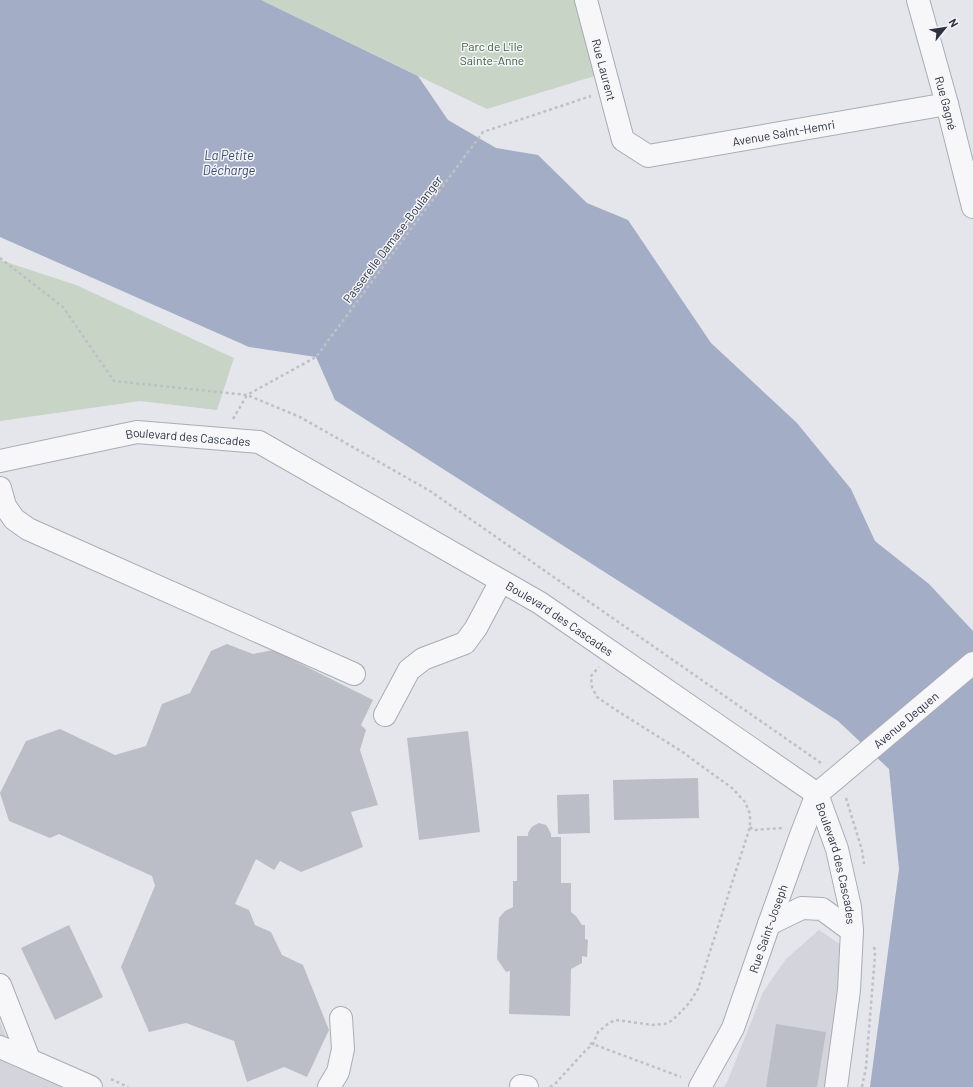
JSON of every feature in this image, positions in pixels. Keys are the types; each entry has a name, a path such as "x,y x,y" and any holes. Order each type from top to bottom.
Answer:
{"street":[{"name":"Rue Laurent","path":"586,0 623,140"},
{"name":"Rue Gagné","path":"918,0 947,104 973,207"},
{"name":"Avenue Saint-Hemri","path":"623,140 648,156 947,104"},
{"name":"Boulevard des Cascades","path":"0,461 137,432 259,442 540,603 817,794 837,849 850,907 852,931 849,990 836,1087"},
{"path":"0,488 5,506 14,519 28,529 354,674"},
{"path":"385,715 409,670 423,659 464,643 476,628 501,581"},
{"name":"Avenue Dequen","path":"839,775 973,663"},
{"name":"Rue Saint-Joseph","path":"701,1086 733,1028 769,924 817,794 839,775"},
{"path":"769,924 802,908 822,909 852,931"},
{"path":"0,984 29,1059"},
{"path":"329,1087 338,1072 343,1049 341,1018"},
{"path":"0,1047 29,1059 55,1079 91,1087"},
{"path":"521,1087 528,1087"}],"path":[{"name":"Passerelle Damase-Boulanger","path":"248,395 316,357 483,132 610,90"},
{"path":"0,258 63,307 114,381 248,395 300,417 430,491 839,775"},
{"path":"222,438 248,395"},
{"path":"550,1087 555,1084 591,1043 598,1032 609,1022 616,1020 664,1024 678,1015 690,1002 698,989 750,828 750,814 745,802 732,788 681,751 597,697 592,687 591,676 630,630"},
{"path":"750,828 753,830 786,828 801,835"},
{"path":"591,1043 701,1086"}],"shaded area":[{"path":"819,930 841,945 843,971 825,1087 724,1087 763,992 786,959"},
{"path":"0,1021 15,1062 65,1087 0,1087"}],"green space":[{"name":"Parc de L'ile Sainte-Anne","path":"261,0 576,0 598,75 487,109"},
{"path":"0,260 76,285 234,358 217,410 140,401 0,421"}],"water":[{"name":"La Petite Décharge","path":"0,0 261,0 418,76 448,120 496,148 538,155 587,203 628,220 711,343 797,423 851,489 875,541 929,584 973,631 973,1087 870,1087 899,869 889,769 838,721 335,400 316,357 249,347 0,237"}],"building":[{"path":"227,644 253,654 273,650 373,700 361,725 366,730 360,750 378,805 351,812 363,847 301,872 280,861 274,870 256,859 235,904 249,910 255,925 271,932 282,955 303,965 329,1030 307,1077 284,1067 247,1082 234,1041 186,1023 149,1032 121,967 155,886 152,876 59,834 50,838 9,821 0,793 26,741 60,729 115,755 146,746 162,704 190,693 211,651"},
{"path":"468,731 480,832 419,840 407,738"},
{"path":"698,778 699,818 614,820 613,780"},
{"path":"589,794 590,833 558,834 557,795"},
{"path":"539,823 546,825 551,837 561,837 561,883 571,883 571,912 576,916 582,925 585,925 585,939 588,940 587,957 582,956 582,963 571,969 570,1016 509,1014 510,971 506,972 497,959 499,918 505,911 513,907 513,881 517,881 517,836 528,836 531,828"},
{"path":"69,925 103,997 55,1020 21,948"},
{"path":"776,1024 826,1032 817,1087 766,1087"}]}
